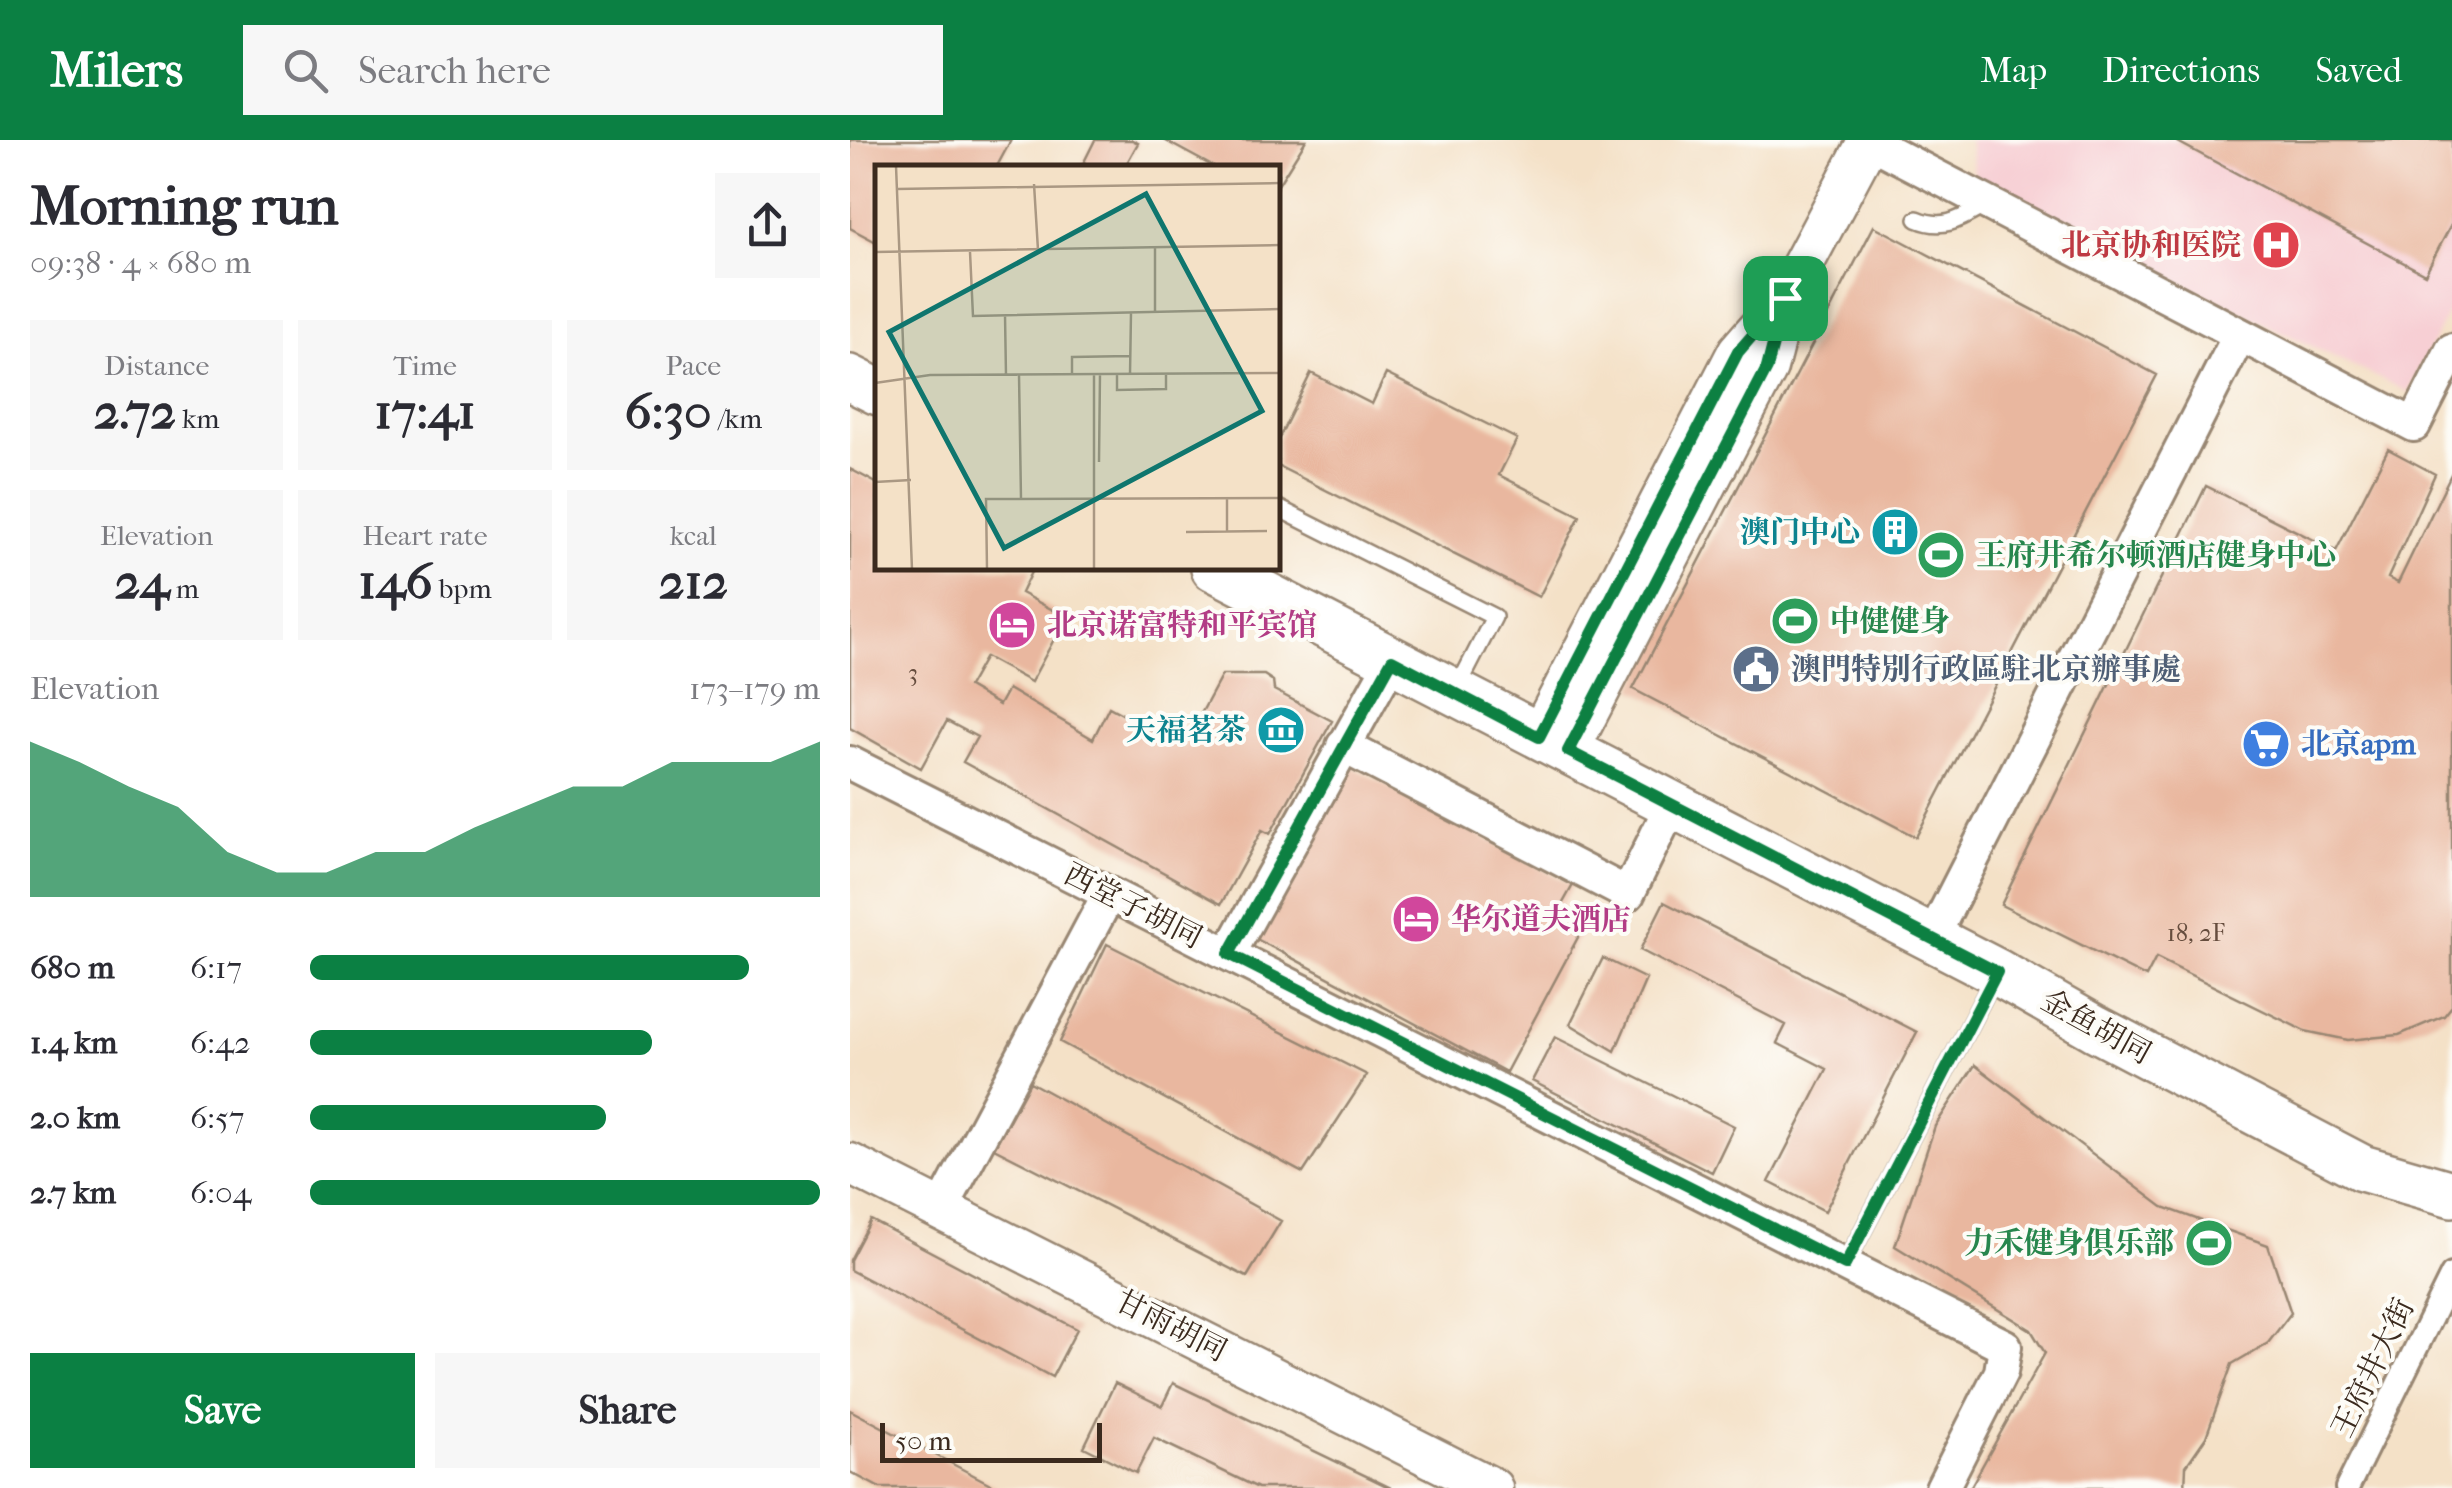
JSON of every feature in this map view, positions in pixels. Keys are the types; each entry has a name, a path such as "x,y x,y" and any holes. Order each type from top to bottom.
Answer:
{"main road":[{"path":"850,378 875,390"},
{"name":"金鱼胡同","path":"1220,570 1997,972 2362,1168 2452,1194"}],"street":[{"path":"1553,744 1752,397 1767,368 1785,298 1868,140 2414,426 2452,350"},
{"path":"1553,744 1738,352 1785,298"},
{"path":"1932,938 2238,336"},
{"path":"1229,954 1392,660"},
{"path":"1344,746 1628,894 1672,804"},
{"name":"西堂子胡同","path":"850,763 2005,1346 2001,1372 1942,1488"},
{"path":"941,1210 1109,894"},
{"name":"甘雨胡同","path":"850,1164 1492,1488"},
{"name":"王府井大街","path":"2347,1488 2452,1276"}],"lane":[{"path":"1917,219 1943,225 1987,204"},
{"path":"1752,397 1778,364"},
{"path":"1280,509 1494,617 1455,693"},
{"path":"1845,1265 1997,972"}],"shaded area":[{"name":"北京协和医院","path":"1969,140 2452,140 2452,304 2408,392 1976,186"}],"building":[{"path":"850,140 1011,140 998,165 875,165 875,241 850,228"},
{"path":"1095,140 1138,143 1126,165 1082,165"},
{"path":"1164,140 1306,140 1280,182 1280,165 1210,165"},
{"path":"2174,140 2452,140 2452,223 2425,274"},
{"name":"澳门中心","path":"1874,226 2157,375 1916,837 1633,689"},
{"path":"1311,373 1372,404 1386,374 1517,439 1499,475 1580,516 1539,597 1280,467 1280,436"},
{"name":"北京apm","path":"2388,449 2435,474 2388,578 2398,583 2452,472 2452,1006 2444,1016 2399,1035 2348,1040 2305,1031 2156,958 2146,977 2001,905 2206,486 2336,551"},
{"path":"850,469 875,482 875,570 1032,570 1021,593 1066,617 1031,682 985,657 968,687 999,705 1008,689 1093,739 1109,707 1183,747 1222,675 1264,675 1273,681 1274,690 1332,721 1270,834 1262,830 1221,904 963,762 977,737 947,721 921,768 850,728"},
{"name":"华尔道夫酒店","path":"1344,762 1573,885 1558,912 1584,926 1506,1072 1251,936"},
{"path":"1664,902 1917,1032 1825,1211 1769,1182 1827,1069 1777,1043 1786,1025 1640,950"},
{"path":"1107,944 1367,1075 1303,1173 1060,1042"},
{"path":"1603,958 1646,979 1615,1051 1570,1024"},
{"path":"1555,1037 1734,1126 1712,1172 1532,1081"},
{"path":"1975,1065 2163,1207 2268,1245 2291,1313 2268,1343 2232,1364 2206,1437 2186,1466 2185,1488 1970,1488 2045,1353 2031,1330 1895,1246 1935,1126"},
{"path":"1030,1082 1281,1221 1247,1277 994,1148"},
{"path":"871,1220 1077,1329 1052,1377 850,1270 850,1260"},
{"path":"1115,1383 1162,1406 1173,1383 1391,1488 1258,1488 1154,1438 1136,1473 1084,1447"},
{"path":"850,1410 998,1488 880,1488 850,1472"}],"place":[{"name":"北京协和医院","path":"2276,245"},
{"name":"澳门中心","path":"1895,532"},
{"name":"王府井希尔顿酒店健身中心","path":"1941,555"},
{"name":"中健健身","path":"1795,621"},
{"name":"北京诺富特和平宾馆","path":"1012,625"},
{"name":"澳門特別行政區駐北京辦事處","path":"1756,669"},
{"name":"天福茗茶","path":"1281,730"},
{"name":"北京apm","path":"2266,744"},
{"name":"华尔道夫酒店","path":"1416,919"},
{"name":"力禾健身俱乐部","path":"2209,1243"}],"route":[{"path":"1785,298 1767,368 1568,751 1997,972 1845,1265 1229,954 1392,660 1539,737 1738,352 1785,298"}]}
